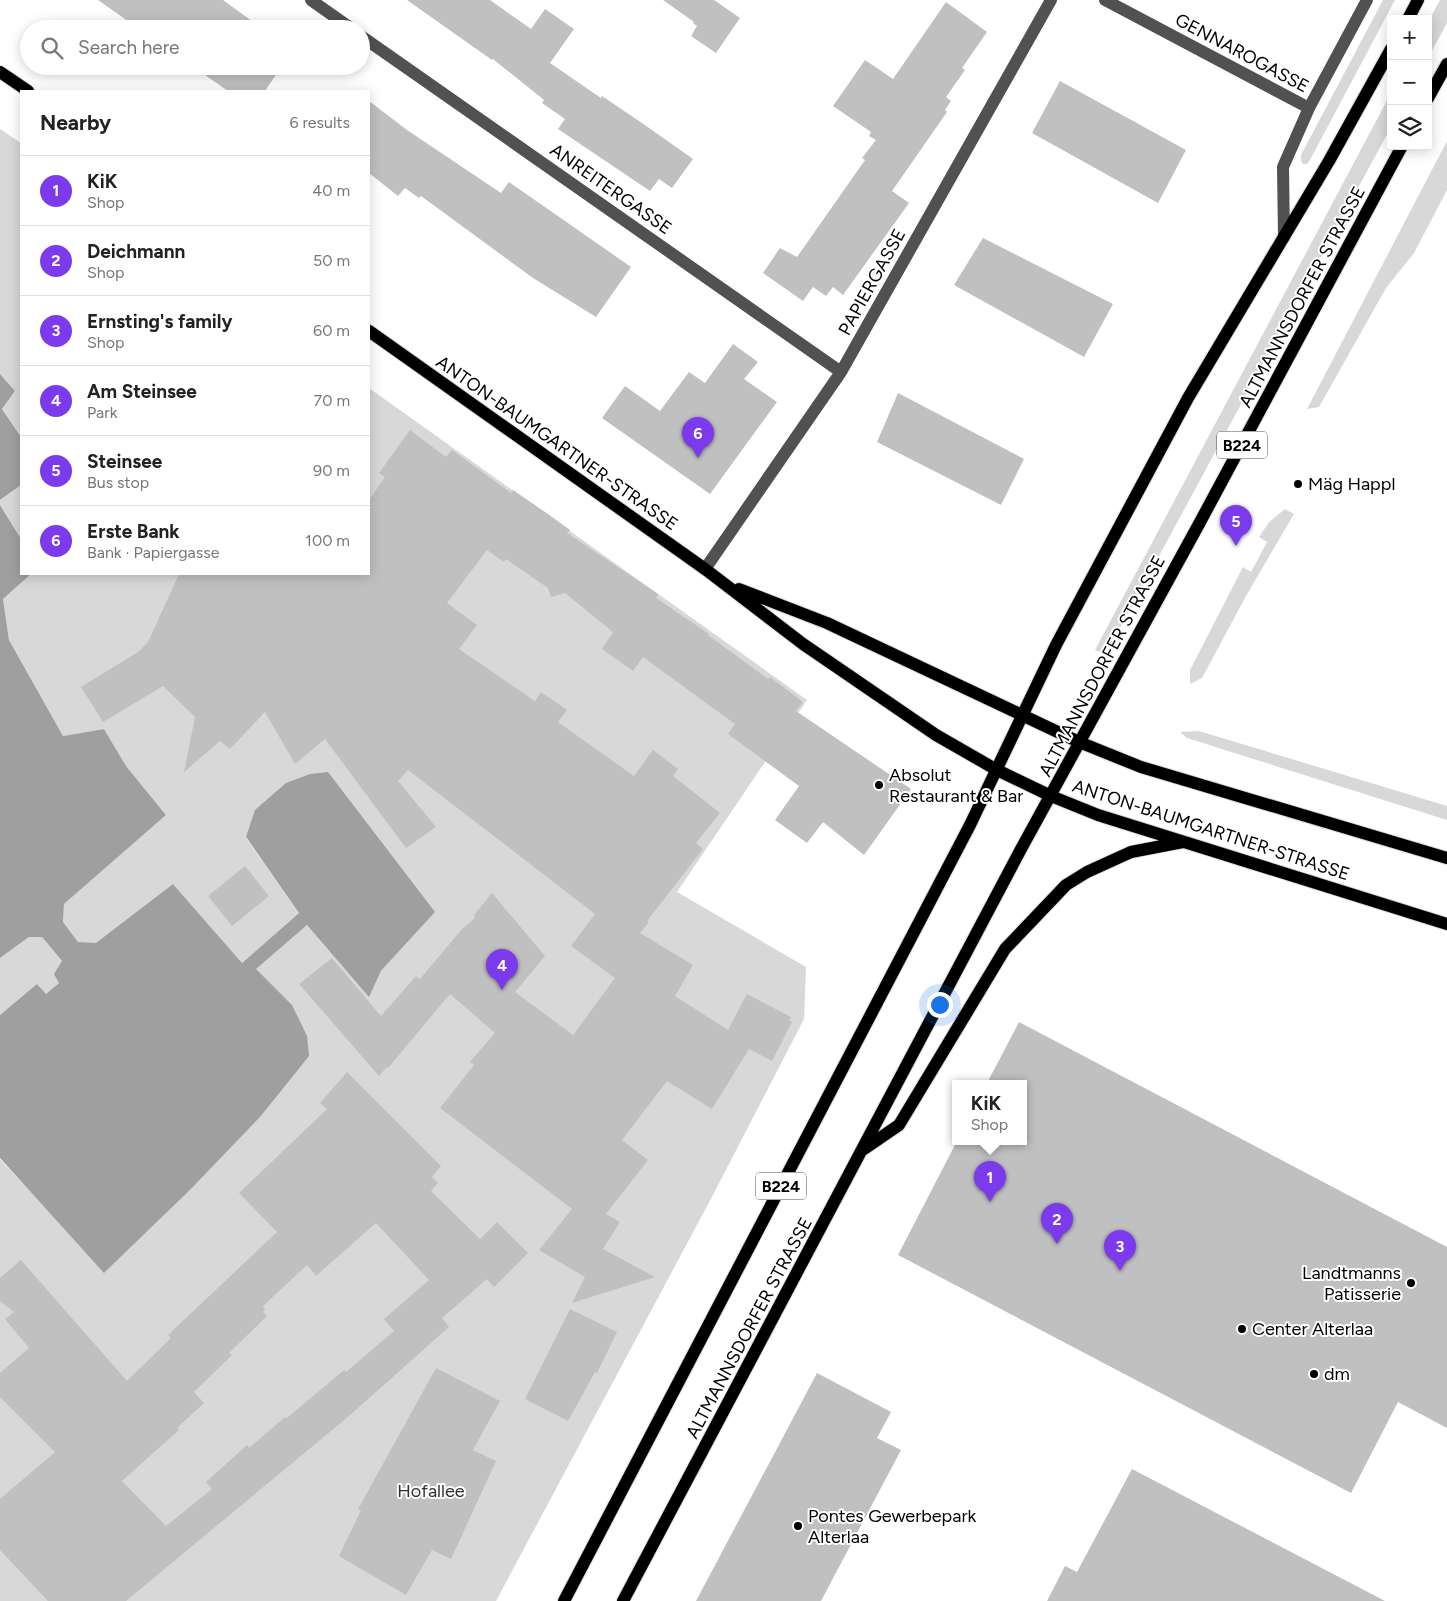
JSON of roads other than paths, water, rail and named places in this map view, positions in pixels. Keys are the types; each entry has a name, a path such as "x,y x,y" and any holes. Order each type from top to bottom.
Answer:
{"main road":[{"path":"1410,15 1418,0"},
{"name":"ALTMANNSDORFER STRASSE","path":"564,1601 997,770 1056,645 1188,398 1329,161 1387,56"},
{"path":"1432,91 1447,64"},
{"path":"0,72 27,90"},
{"name":"ALTMANNSDORFER STRASSE","path":"623,1601 1008,874 1400,150"},
{"name":"ANTON-BAUMGARTNER-STRASSE","path":"370,332 725,583 803,644 936,735 997,770 1051,796 1098,815 1447,924"},
{"name":"ANTON-BAUMGARTNER-STRASSE","path":"725,583 827,623 1079,742 1141,767 1447,858"},
{"path":"862,1151 899,1125 1005,949 1066,885 1087,872 1131,852 1186,842"}],"street":[{"path":"310,0 339,20"},
{"name":"PAPIERGASSE","path":"705,569 841,372 1051,0"},
{"name":"GENNAROGASSE","path":"1105,0 1309,108"},
{"path":"1284,237 1283,167 1309,108 1367,0"},
{"name":"ANREITERGASSE","path":"370,42 841,372"}],"place":[{"name":"Erste Bank","path":"698,458"},
{"name":"Mäg Happl","path":"1298,484"},
{"name":"Steinsee","path":"1236,546"},
{"name":"Absolut Restaurant & Bar","path":"879,785"},
{"name":"Am Steinsee","path":"502,990"},
{"name":"KiK","path":"990,1202"},
{"name":"Deichmann","path":"1057,1244"},
{"name":"Ernsting's family","path":"1120,1271"},
{"name":"Landtmanns Patisserie","path":"1411,1283"},
{"name":"Center Alterlaa","path":"1242,1329"},
{"name":"dm","path":"1314,1374"},
{"name":"Pontes Gewerbepark Alterlaa","path":"798,1526"}],"park label":[{"name":"Hofallee","path":"431,1491"}]}
